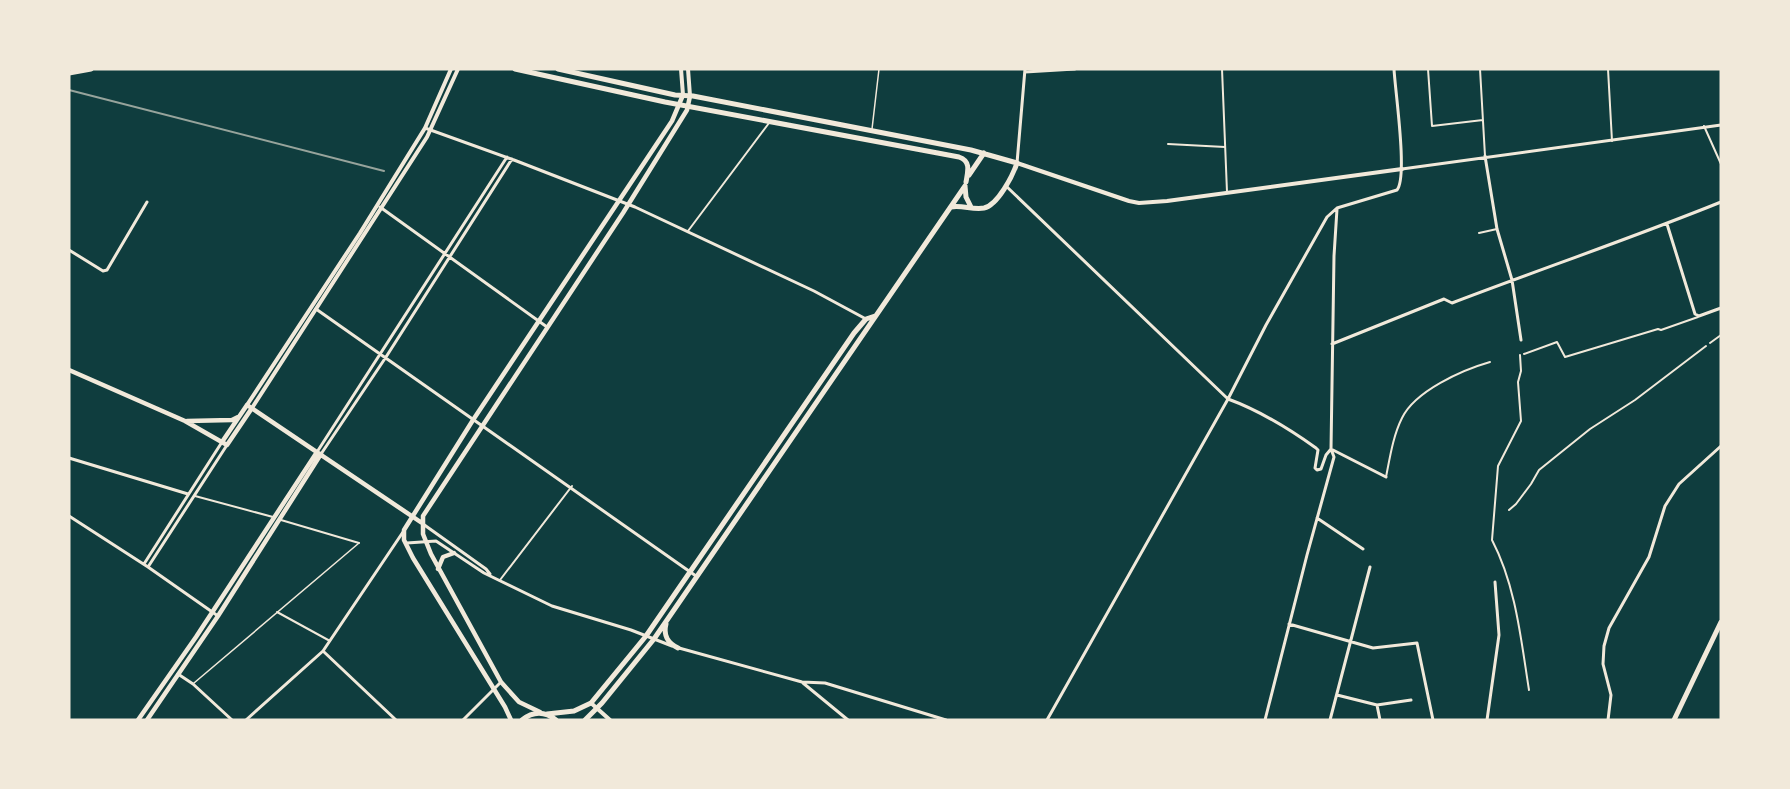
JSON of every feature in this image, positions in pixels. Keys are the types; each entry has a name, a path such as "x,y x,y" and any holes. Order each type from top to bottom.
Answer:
{"main road":[{"path":"515,69 677,104 959,157 968,164 966,197 971,207"},
{"path":"558,69 682,95 872,130 984,153 1017,163 1006,186 988,206 951,207"},
{"path":"72,72 88,70"},
{"path":"511,720 413,558 404,540 404,530 473,420 672,121 682,95"},
{"path":"556,720 519,702 501,682 425,542 422,526 425,511 628,205 690,106 691,96"},
{"path":"522,720 532,714 574,711 591,703 646,636 854,333 875,316 951,207 966,184 971,170 984,153"},
{"path":"585,720 598,710 654,639 698,577 868,320"},
{"path":"69,370 185,421 224,444"},
{"path":"224,444 239,417 249,406"},
{"path":"224,444 249,406"},
{"path":"249,406 412,516 422,526"},
{"path":"185,421 232,420 239,417"},
{"path":"776,447 783,451"},
{"path":"147,720 319,453"},
{"path":"438,569 443,557 454,553"},
{"path":"138,720 171,670 215,614"},
{"path":"666,622 664,628 668,640 678,648"},
{"path":"1674,720 1721,622"}],"street":[{"path":"249,406 424,129 451,69"},
{"path":"249,406 316,309 430,131 458,69"},
{"path":"681,69 682,95"},
{"path":"688,69 691,96"},
{"path":"1075,69 1025,70 1017,163 1139,203 1612,141 1721,124"},
{"path":"1222,69 1227,192"},
{"path":"1047,720 1228,399 1321,226 1337,208 1397,189 1401,185 1402,169 1394,69"},
{"path":"1428,69 1432,126 1483,120"},
{"path":"1480,69 1485,156 1497,228 1512,280 1521,340"},
{"path":"1608,69 1612,141"},
{"path":"687,232 771,121"},
{"path":"1704,126 1721,164"},
{"path":"424,129 507,157 619,201 814,291 868,320"},
{"path":"1168,144 1226,147"},
{"path":"319,453 507,157"},
{"path":"319,453 386,357 512,159"},
{"path":"1006,186 1228,399 1255,409 1316,448 1318,450 1315,468 1317,470 1321,469 1331,449"},
{"path":"69,250 103,271 107,270 147,202"},
{"path":"1332,344 1444,299 1452,303 1721,202"},
{"path":"377,204 547,327"},
{"path":"1265,720 1334,457 1331,449 1332,344 1337,208"},
{"path":"1667,224 1695,314 1699,316"},
{"path":"1479,233 1497,228"},
{"path":"312,306 473,420 572,486 698,577"},
{"path":"1529,690 1519,635 1519,621 1498,551 1492,540 1498,466 1521,421 1518,382 1522,355 1557,342 1565,357 1661,330 1721,308"},
{"path":"1710,343 1721,335"},
{"path":"1509,510 1516,504 1544,465 1706,346"},
{"path":"1331,449 1386,477 1392,447 1406,411 1444,380 1490,362"},
{"path":"146,565 189,494 224,444"},
{"path":"146,565 195,496 224,444"},
{"path":"1608,720 1611,695 1603,664 1604,645 1609,628 1649,556 1665,506 1678,484 1721,446"},
{"path":"69,458 359,543"},
{"path":"500,580 572,486"},
{"path":"69,516 146,565 215,614"},
{"path":"1317,518 1363,549"},
{"path":"422,526 486,569 491,575"},
{"path":"246,720 323,651 404,530"},
{"path":"404,540 410,544 436,541 484,573 552,606 678,648 802,682 825,683 946,720"},
{"path":"1330,720 1370,567"},
{"path":"1488,720 1499,635 1495,582"},
{"path":"277,612 330,641"},
{"path":"1289,624 1373,648 1418,643 1433,720"},
{"path":"323,651 396,720"},
{"path":"171,670 193,684 232,720"},
{"path":"463,720 501,682"},
{"path":"802,682 848,720"},
{"path":"1337,695 1377,705 1411,700"},
{"path":"591,703 610,720"},
{"path":"1377,705 1380,720"}],"lane":[{"path":"872,130 879,69"},
{"path":"193,684 359,543"}],"railway":[{"path":"69,90 384,171"}]}
